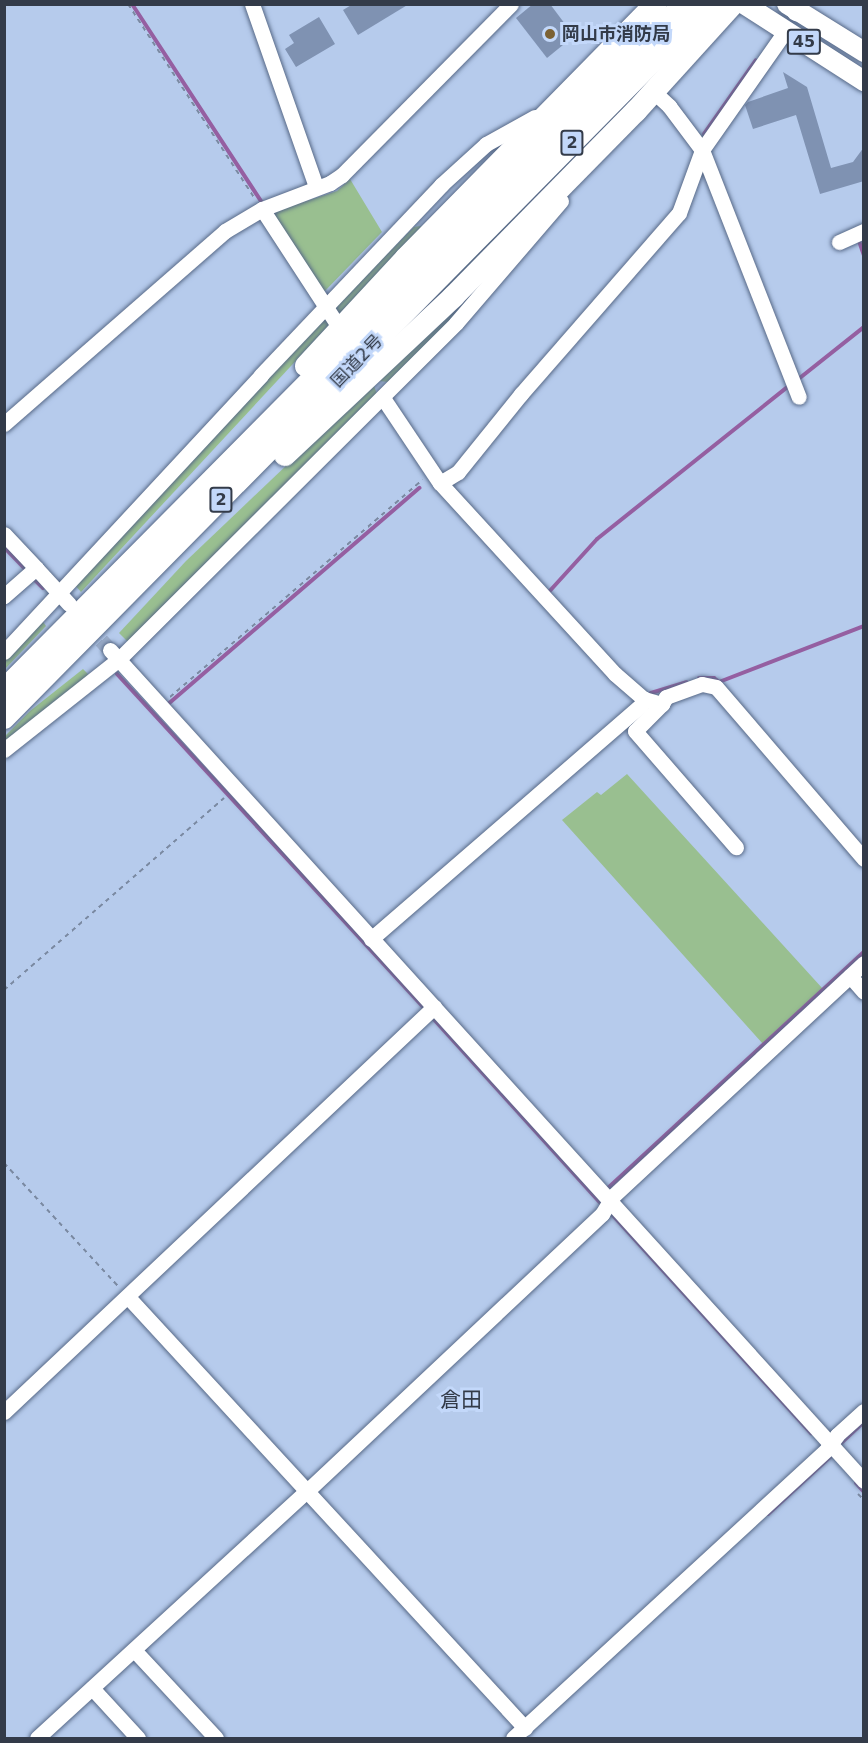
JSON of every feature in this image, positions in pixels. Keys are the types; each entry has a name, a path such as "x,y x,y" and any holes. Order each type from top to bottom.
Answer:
{"highway":[{"path":"41,654 206,469 446,217 568,96 656,4"},
{"name":"国道2号","path":"4,718 195,525 684,4"},
{"name":"国道2号","path":"4,690 709,4"},
{"path":"195,525 228,509 453,297 636,111 733,4"}],"main road":[{"name":"45","path":"744,4 864,81"},
{"name":"45","path":"792,6 864,52"}],"street":[{"path":"252,4 316,187"},
{"path":"4,424 202,250 243,219 342,175 511,4"},
{"path":"436,478 458,472 521,394 679,213 702,150 786,30"},
{"path":"654,92 676,115 702,150 796,388"},
{"path":"4,652 64,598 326,307 441,185 486,144 568,96"},
{"path":"4,750 114,654 385,397 456,323 636,111"},
{"path":"262,209 335,321"},
{"path":"352,279 383,254 413,225 422,220 446,217"},
{"path":"839,242 859,233"},
{"path":"375,380 436,478 615,674 651,701"},
{"path":"4,534 32,572 64,598"},
{"path":"4,596 32,572"},
{"path":"114,654 159,707 371,939 430,1011 827,1449 864,1481"},
{"path":"371,939 641,705 702,684 716,687 864,859"},
{"path":"651,701 635,731 736,847"},
{"path":"37,1738 307,1491 864,963"},
{"path":"850,976 864,992"},
{"path":"4,1412 430,1011"},
{"path":"128,1297 307,1491 519,1733 827,1449 864,1411"},
{"path":"134,1650 216,1738"},
{"path":"92,1688 138,1738"}],"path":[{"path":"128,4 262,209"},
{"path":"159,707 436,478"},
{"path":"4,990 226,796"},
{"path":"4,1163 128,1297"}],"green space":[{"path":"608,122 608,125 353,383 436,295"},
{"path":"350,179 382,232 324,292 273,215 276,211 337,191"},
{"path":"414,227 424,228 336,318 334,308"},
{"path":"494,266 458,313 388,382 380,381 376,377"},
{"path":"324,318 331,323 81,592 73,583"},
{"path":"373,383 378,397 129,643 119,633 186,561"},
{"path":"41,619 46,626 5,669 5,660"},
{"path":"83,669 91,677 5,744 5,736 30,711"},
{"path":"627,774 823,989 763,1044 562,820 597,792 601,795"}],"building":[{"path":"353,4 409,4 358,35 343,10"},
{"path":"533,4 550,4 574,36 547,58 516,18"},
{"path":"319,17 335,44 296,67 285,49 294,43 289,35"},
{"path":"783,72 807,87 831,168 853,162 864,147 864,181 820,194 796,115 753,129 745,105 788,88"}],"waterway":[{"path":"132,4 262,203"},
{"path":"704,134 756,60"},
{"path":"858,238 864,255"},
{"path":"796,381 864,327"},
{"path":"547,594 597,539 790,385"},
{"path":"167,705 419,488"},
{"path":"4,547 26,570"},
{"path":"31,576 43,588"},
{"path":"719,682 864,626"},
{"path":"117,674 425,1009"},
{"path":"699,678 714,678 719,682"},
{"path":"650,697 651,693 686,682"},
{"path":"608,1188 864,952"},
{"path":"430,1015 602,1205"},
{"path":"608,1210 811,1433"},
{"path":"839,1445 864,1422"},
{"path":"768,1514 831,1456"},
{"path":"856,1483 864,1492"}],"tunnel":[{"path":"86,623 110,650"}],"place":[{"name":"岡山市消防局","path":"550,34"}],"district":[{"name":"倉田","path":"461,1400"}]}
